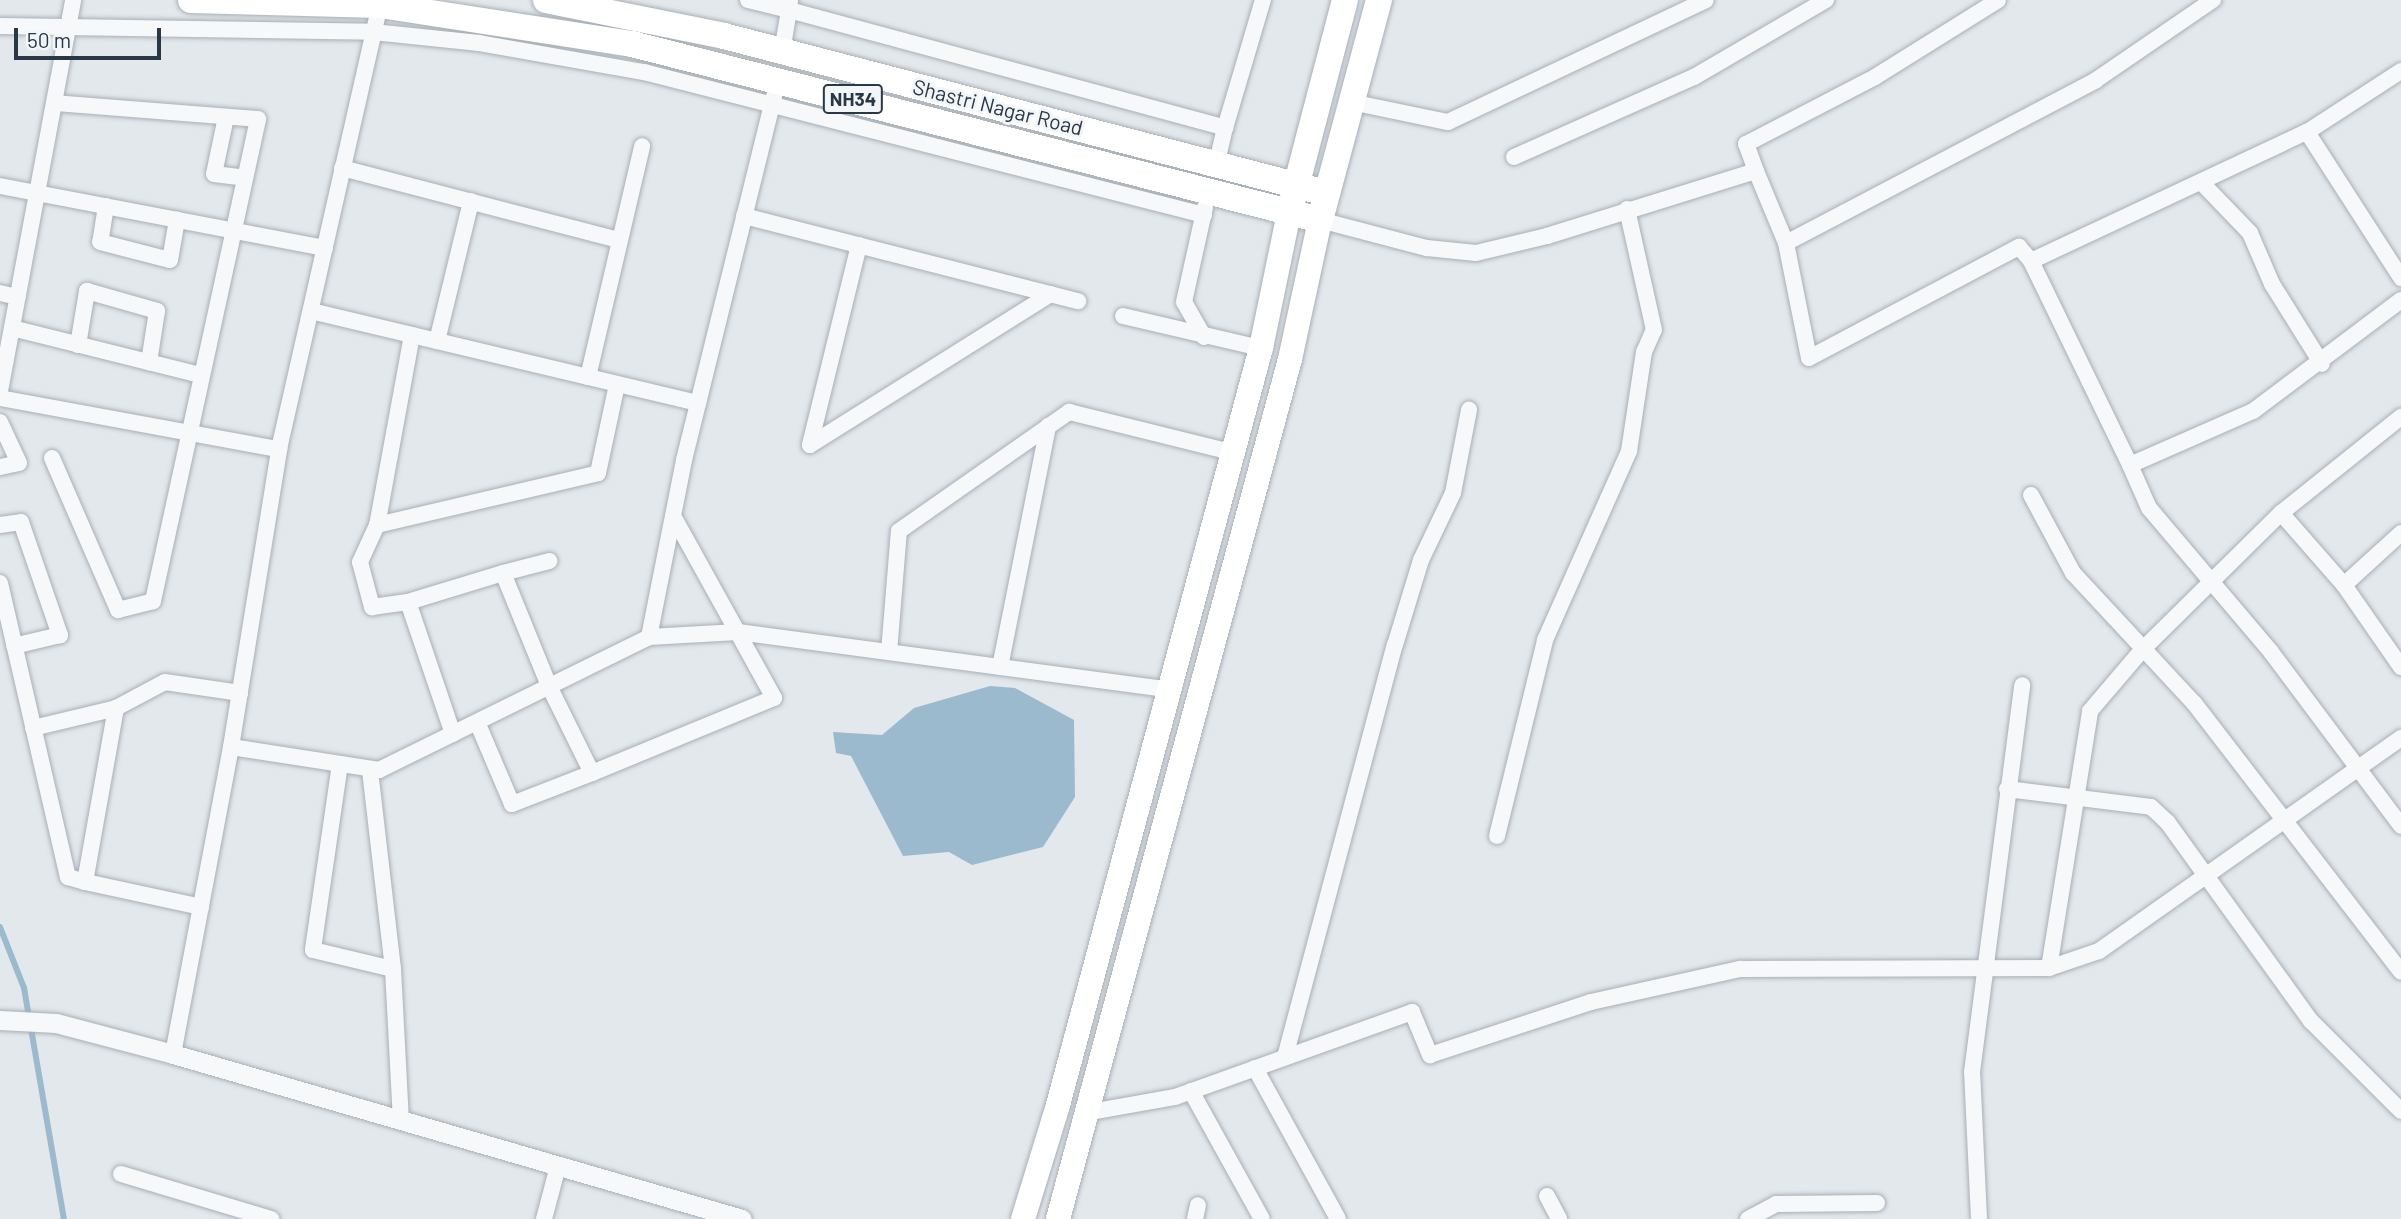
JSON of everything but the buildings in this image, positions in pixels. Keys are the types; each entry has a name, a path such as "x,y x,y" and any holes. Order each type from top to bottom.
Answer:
{"highway":[{"name":"NH34","path":"191,0 380,5 632,44 779,79 1206,204 1320,220"},
{"name":"Shastri Nagar Road","path":"546,0 782,52 1217,162 1326,193"},
{"path":"1289,214 1345,0"},
{"path":"1320,220 1379,0"},
{"path":"1206,204 1217,162"}],"main road":[{"path":"1023,1219 1058,1105 1261,348 1289,214"},
{"path":"1058,1219 1290,359 1320,220"},
{"path":"1058,1105 1085,1112"}],"street":[{"path":"0,391 73,0"},
{"path":"748,0 789,5 1224,128"},
{"path":"1217,162 1224,128 1263,0"},
{"path":"1351,102 1448,122 1706,0"},
{"path":"1514,157 1695,77 1826,0"},
{"path":"1998,0 1875,76 1746,144 1786,243 1808,358 2019,247 2031,261 2149,508 2208,582 2271,652 2401,826"},
{"path":"1786,243 2096,80 2213,0"},
{"path":"173,1054 231,747 279,449 380,5"},
{"path":"782,52 789,5"},
{"path":"0,26 70,24 373,32 479,43 644,72 772,105 1206,204 1184,302 1204,337"},
{"path":"2031,261 2307,132 2401,71"},
{"path":"649,637 698,403 779,79"},
{"path":"52,458 118,610 152,601 258,119 55,103"},
{"path":"226,117 214,174 245,178"},
{"path":"2307,132 2401,278"},
{"path":"588,377 642,146"},
{"path":"342,167 619,240"},
{"path":"1320,220 1427,248 1476,253 1546,236 1756,171"},
{"path":"2201,182 2250,233 2272,284 2322,364"},
{"path":"0,186 325,248"},
{"path":"438,341 471,201"},
{"path":"106,206 100,242 170,260 177,220"},
{"path":"1497,836 1545,640 1629,451 1644,352 1654,330 1627,209"},
{"path":"744,216 1078,300"},
{"path":"859,245 810,445 1052,294"},
{"path":"78,345 87,291 157,311 149,362"},
{"path":"0,293 18,297"},
{"path":"2130,465 2253,411 2322,364 2401,300"},
{"path":"312,311 698,403"},
{"path":"1123,316 1204,337 1261,348"},
{"path":"12,328 201,375"},
{"path":"412,335 377,525 360,562 372,607 408,602 548,561"},
{"path":"377,525 598,472 617,384"},
{"path":"0,398 279,449"},
{"path":"1284,1057 1395,645 1421,561 1453,493 1469,410"},
{"path":"889,652 899,531 1069,412 1231,452"},
{"path":"2049,968 2074,795 2090,711 2143,649 2208,582 2281,513 2401,417"},
{"path":"0,422 19,463 0,467"},
{"path":"1000,667 1048,426"},
{"path":"2031,495 2073,573 2194,703 2283,823 2401,972"},
{"path":"2281,513 2395,647 2401,667"},
{"path":"477,722 512,804 774,698 673,516"},
{"path":"0,525 21,522 60,635 15,646"},
{"path":"2344,585 2401,533"},
{"path":"503,573 549,686 592,773"},
{"path":"0,583 68,877 201,907"},
{"path":"408,602 453,734"},
{"path":"231,747 379,770 649,637 738,632 1170,690"},
{"path":"33,728 116,708 165,682 240,693"},
{"path":"1979,1219 1972,1072 1983,968 2022,685"},
{"path":"85,882 116,708"},
{"path":"1085,1112 1191,1091 1412,1012 1430,1055 1591,1002 1740,969 2049,968 2099,951 2360,770 2401,738"},
{"path":"340,764 313,950 394,970"},
{"path":"370,769 394,970 401,1120"},
{"path":"2007,789 2074,795 2151,807 2207,876 2311,1021 2401,1111"},
{"path":"0,1020 57,1023 173,1054 742,1219"},
{"path":"1255,1068 1338,1219"},
{"path":"1191,1091 1262,1219"},
{"path":"544,1219 558,1166"},
{"path":"121,1174 234,1213 271,1219"},
{"path":"1547,1195 1559,1219"},
{"path":"1748,1219 1776,1204 1877,1203"}],"water":[{"path":"990,686 1015,688 1074,720 1075,797 1043,847 972,865 949,852 903,856 851,756 836,753 833,732 882,735 914,708"}],"waterway":[{"path":"0,927 24,988 64,1219"}]}
